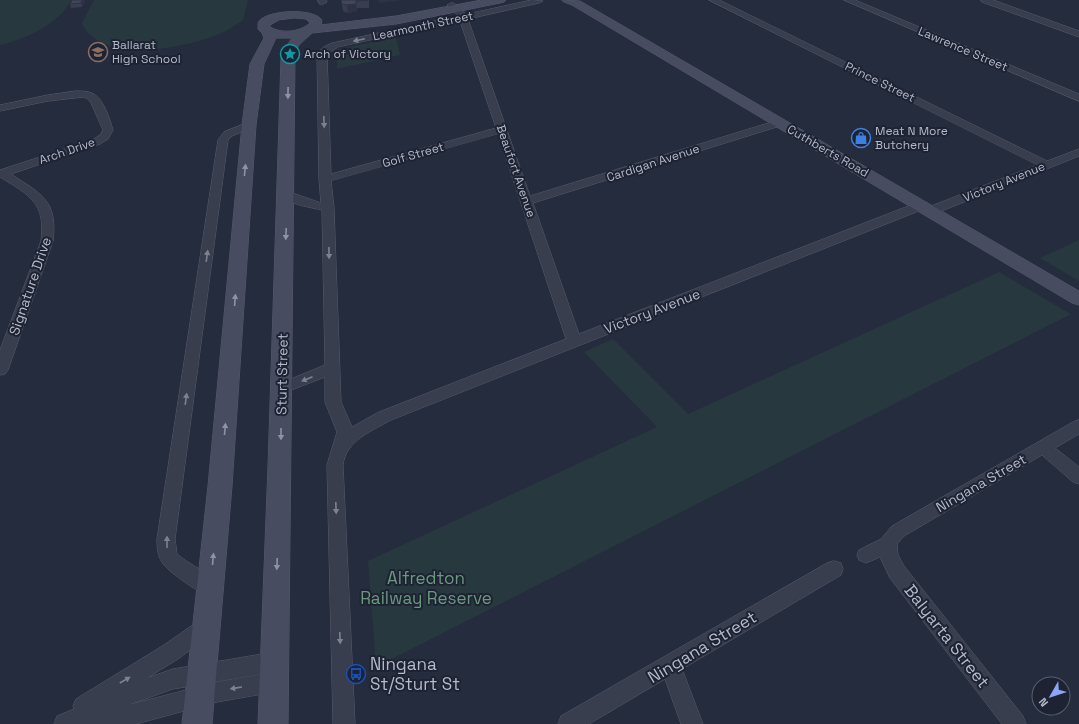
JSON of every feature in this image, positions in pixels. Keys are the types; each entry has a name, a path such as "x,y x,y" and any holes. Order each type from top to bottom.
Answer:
{"main road":[{"name":"Learmonth Street","path":"272,18 285,15 300,8 326,18 386,18 457,11 477,0"},
{"name":"Learmonth Street","path":"268,32 284,34 307,30 385,22 457,11 500,0"},
{"name":"Cuthberts Road","path":"572,1 1079,299"},
{"path":"199,698 207,625 249,125 257,64 270,38 263,25 280,12 300,8 316,22 314,26 307,30"},
{"name":"Sturt Street","path":"272,724 287,195 289,54 293,44 307,30"}],"street":[{"name":"Learmonth Street","path":"520,5 529,0"},
{"name":"Prince Street","path":"713,0 1047,165"},
{"name":"Lawrence Street","path":"848,0 1079,98"},
{"path":"985,0 1079,34"},
{"name":"Learmonth Street","path":"325,180 323,52 335,45 457,11 520,5 539,1"},
{"path":"999,5 1011,2"},
{"name":"Beaufort Avenue","path":"457,11 527,201 574,342"},
{"name":"Arch Drive","path":"0,108 65,95 89,95 93,99 108,131 98,142 1,173"},
{"name":"Cardigan Avenue","path":"527,201 779,122"},
{"path":"210,587 176,565 170,558 167,551 166,539 223,140 230,133 249,125"},
{"name":"Golf Street","path":"325,180 501,130"},
{"name":"Victory Avenue","path":"343,443 358,431 385,416 925,208 1047,165 1079,152"},
{"name":"Signature Drive","path":"0,370 47,241 49,225 46,209 33,193 1,173"},
{"path":"325,180 328,208 333,406 342,420 345,433 343,443 336,455 335,465 344,724"},
{"path":"287,195 298,200 328,208"},
{"path":"281,389 332,368"},
{"name":"Victory Avenue","path":"342,420 364,420 385,416"},
{"name":"Ningana Street","path":"866,555 888,544 898,531 1079,426"},
{"path":"1043,447 1079,477"},
{"name":"Balyarta Street","path":"888,544 890,559 897,572 1015,724"},
{"name":"Ningana Street","path":"569,724 834,569"},
{"path":"57,724 117,684 171,652 207,625"},
{"path":"670,666 692,724"},
{"path":"98,724 199,698 274,672"},
{"path":"65,724 139,690 181,677 199,698"},
{"path":"98,724 124,721 135,724"}],"green space":[{"path":"0,0 71,0 59,16 41,29 10,43 0,45"},
{"path":"94,0 248,0 243,20 228,30 196,42 157,49 137,50 119,48 102,43 88,33 82,23"},
{"path":"396,37 400,55 337,69 336,50"},
{"path":"1079,240 1079,281 1040,258"},
{"name":"Alfredton Railway Reserve","path":"999,272 1071,314 376,667 368,561 657,427 584,352 613,339 688,414"}],"building":[{"path":"72,0 82,0 81,3 70,4"},
{"path":"341,0 368,0 356,1 356,4 347,5 342,4"}],"place":[{"name":"Ballarat High School","path":"98,52"},
{"name":"Arch of Victory","path":"290,54"},
{"name":"Meat N More Butchery","path":"861,138"},
{"name":"Ningana St/Sturt St","path":"356,674"}]}
